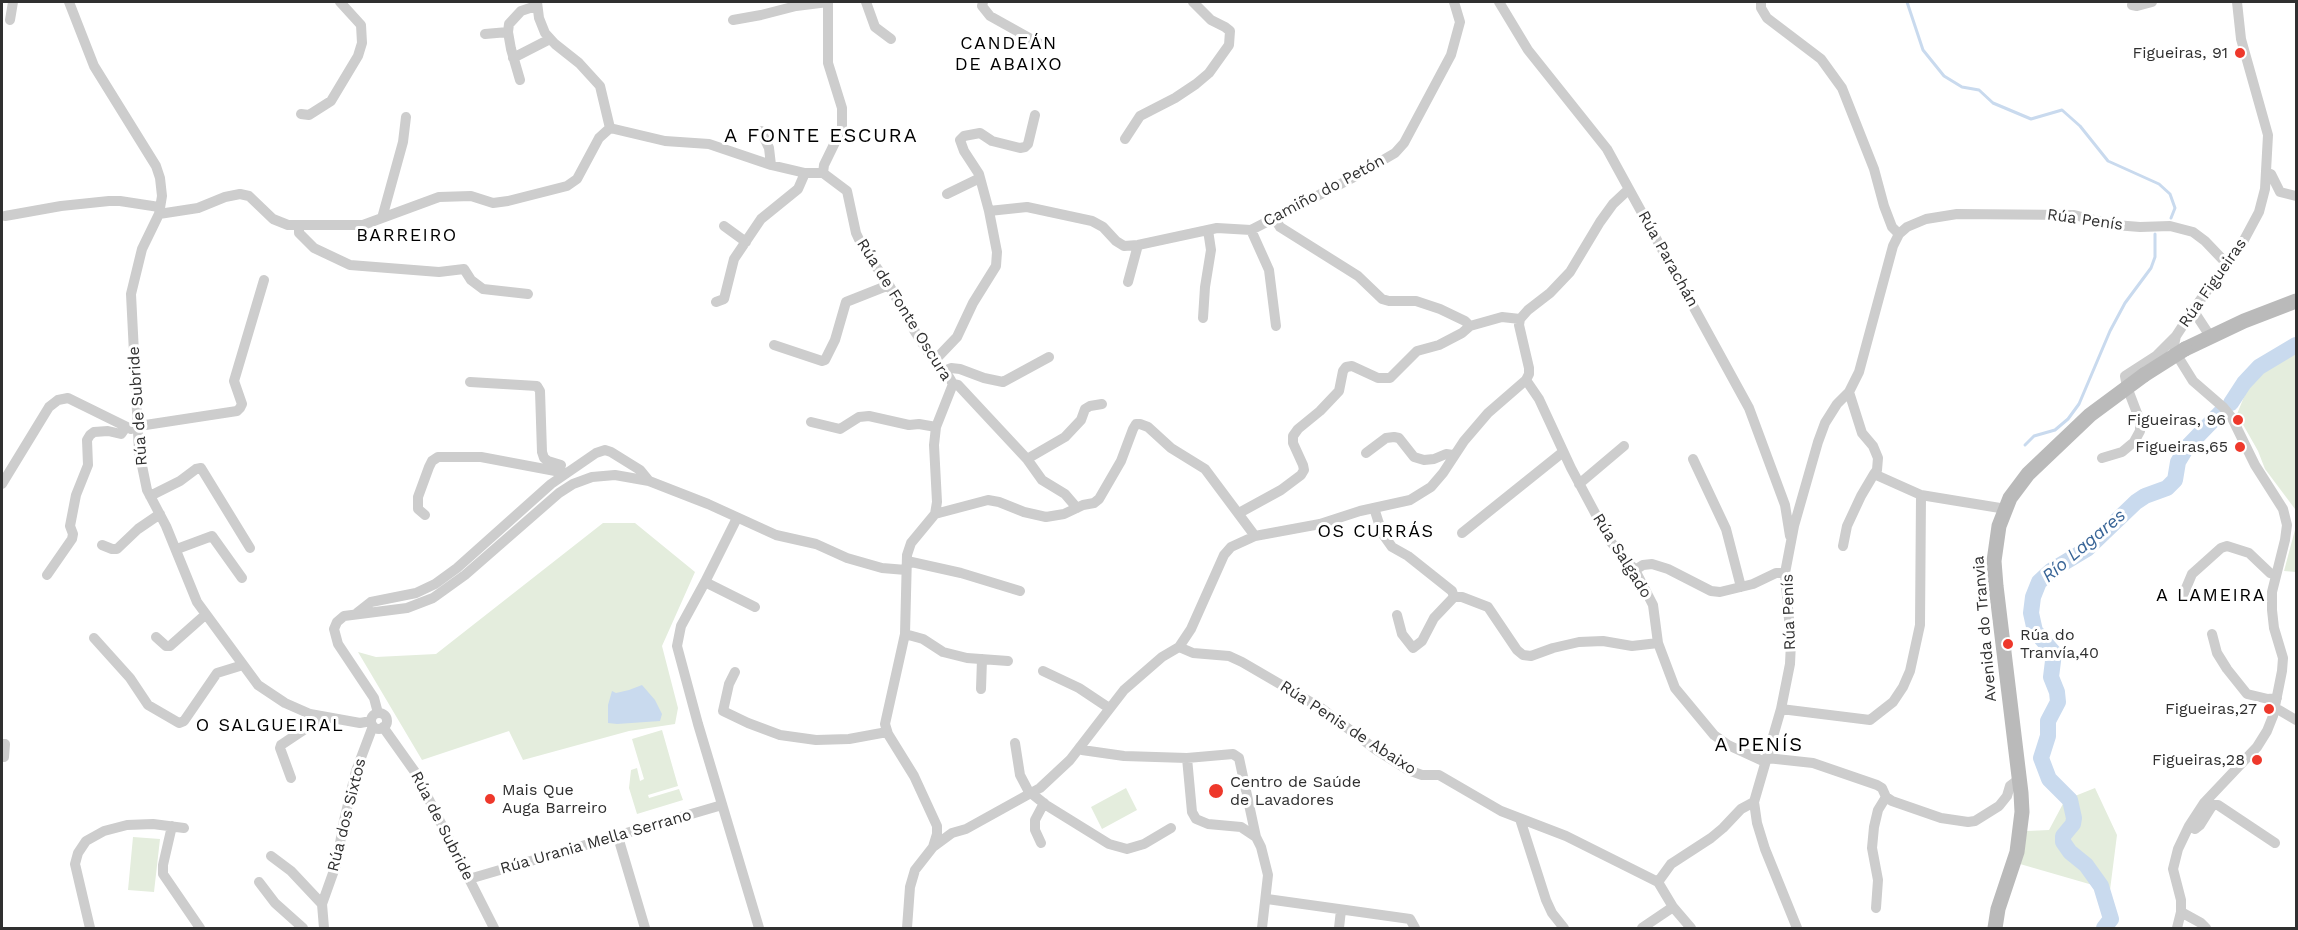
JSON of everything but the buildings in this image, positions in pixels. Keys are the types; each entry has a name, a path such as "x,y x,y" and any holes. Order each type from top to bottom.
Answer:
{"main road":[{"name":"Avenida do Tranvia","path":"1995,928 1998,909 2012,870 2020,830 2019,779 1994,561 1999,526 2006,509 2018,486 2039,462 2090,416 2127,387 2185,349 2210,336 2296,301"}],"street":[{"path":"10,20 14,2"},
{"name":"Rúa de Subride","path":"69,2 94,66 156,166 160,178 162,196 159,210 142,249 131,294 142,469 150,496 177,549 191,588 205,615 258,685 267,692 310,714 360,723 376,722 415,772 494,928"},
{"path":"301,114 309,115 331,101 358,56 362,43 361,25 340,2"},
{"path":"609,128 665,141 709,144 771,165 805,173 823,173 824,165 842,128 842,108 828,63 828,2 796,6 734,20"},
{"path":"866,2 875,27 891,39"},
{"path":"983,2 982,6 990,16 1042,45"},
{"path":"1125,139 1140,116 1175,98 1209,73 1229,45 1230,31 1210,20 1193,2"},
{"name":"Camiño do Petón","path":"989,210 1026,207 1092,221 1103,227 1116,242 1124,246 1217,228 1251,230 1354,177 1395,153 1404,143 1451,55 1460,22 1454,2"},
{"name":"Rúa Parachán","path":"1498,2 1528,50 1607,149 1749,408 1785,505 1791,539"},
{"path":"1761,2 1761,8 1767,18 1821,59 1842,88 1874,169 1892,227 1899,234"},
{"path":"2132,5 2152,2"},
{"name":"Rúa Figueiras","path":"2176,928 2181,912 2181,900 2174,860 2189,826 2222,782 2257,747 2267,731 2277,698 2283,658 2274,628 2272,592 2286,533 2287,525 2283,509 2255,465 2232,418 2223,406 2202,390 2186,372 2175,352 2174,345 2176,336 2193,310 2244,240 2259,212 2267,173 2268,135 2241,39 2237,2"},
{"path":"520,80 513,58 508,32 509,24 521,11 536,4 539,18 550,39 594,77 600,86 609,128"},
{"path":"485,34 508,32"},
{"path":"513,58 550,39"},
{"path":"935,360 957,337 973,303 996,266 997,252 980,178 960,140 964,136 980,133 992,141 1020,148 1025,147 1028,144 1035,115"},
{"path":"382,218 403,142 406,117"},
{"path":"5,216 61,206 109,201 120,201 159,210 198,208 218,199 240,194 249,196 273,219 288,225 363,225 439,197 471,196 493,203 567,186 581,174 599,138 609,128"},
{"path":"761,131 769,148 771,165"},
{"path":"716,302 724,299 734,259 761,219 798,189 805,173"},
{"name":"Rúa de Fonte Oscura","path":"823,173 847,191 856,233 863,249 889,285 914,330 952,384 936,427 934,445 937,502 935,513"},
{"path":"2267,173 2271,174 2280,192 2296,196"},
{"path":"947,194 980,178"},
{"path":"907,928 910,887 915,870 933,847 952,833 966,829 1048,782 1080,747 1109,708 1136,678 1162,657 1179,647 1191,629 1227,550 1255,536 1320,524 1410,500 1421,494 1443,473 1454,455 1488,413 1526,380 1529,374 1519,325 1520,319 1570,272 1600,222 1613,204 1629,189"},
{"name":"Rúa Penís","path":"1797,928 1765,849 1757,823 1754,802 1781,709 1790,663 1791,642 1785,573 1791,539 1818,442 1831,414 1849,392 1859,372 1893,246 1899,234 1907,227 1926,219 1957,214 2074,215 2115,225 2170,226 2193,232 2226,263"},
{"path":"1275,219 1280,227 1358,276 1382,299 1416,301 1440,309 1470,326"},
{"path":"299,226 299,233 314,248 350,265 439,272 464,269 471,280 483,289 528,294"},
{"path":"724,226 746,242"},
{"path":"1203,318 1211,250 1208,230"},
{"path":"1251,230 1269,270 1276,326"},
{"path":"1128,282 1138,245"},
{"path":"2,481 49,407 58,400 68,398 126,427 139,429 237,411 242,404 234,381 264,280"},
{"path":"774,345 822,361 825,360 846,302 889,285"},
{"path":"2193,310 2210,336"},
{"path":"1239,513 1281,490 1301,475 1304,470 1303,465 1293,443 1293,436 1339,391 1346,367 1352,366 1378,378 1390,378 1417,351 1439,345 1470,326 1502,317 1520,319"},
{"path":"2102,458 2122,452 2134,442 2140,431 2140,421 2125,376 2156,356 2176,336"},
{"path":"944,371 951,368 960,369 1003,382 1049,357"},
{"name":"Rúa Salgado","path":"1526,380 1539,399 1563,452 1610,541 1635,570 1653,605 1659,643 1675,688 1714,735 1728,745 1766,760 1813,763 1877,785 1882,788 1886,797 1941,818 1968,822 1999,806 2007,796 2010,786 2019,779"},
{"path":"470,382 537,386 540,391 544,458 570,470"},
{"path":"952,384 958,385 1027,459 1042,480 1065,494 1077,508"},
{"path":"1843,546 1847,526 1861,496 1877,470 1878,458 1873,446 1862,433 1849,392"},
{"path":"1027,459 1065,437 1081,420 1085,409 1102,404"},
{"path":"811,422 840,429 859,417 869,416 909,425 936,427"},
{"path":"933,847 937,826 914,776 887,732 886,714 905,634 906,566 911,543 935,513 988,500 1046,517 1064,514 1094,503 1099,499 1121,461 1133,429 1136,424 1140,424 1148,427 1170,448 1205,469 1255,536"},
{"path":"48,575 72,539 70,526 76,495 88,465 87,440 94,432 108,431 121,434 126,427"},
{"path":"1366,453 1386,438 1394,437 1399,438 1414,457 1424,460 1446,454 1454,455"},
{"path":"1579,484 1624,446"},
{"path":"357,613 371,602 416,593 435,584 457,568 570,470 596,453 605,450 611,452 640,470 649,481"},
{"path":"1462,533 1563,452"},
{"path":"425,515 418,509 418,497 429,466 438,457 481,457 570,470"},
{"path":"1693,459 1726,529 1740,587"},
{"path":"150,496 201,468 250,548"},
{"path":"1874,474 1921,495 2006,509"},
{"path":"376,722 374,698 335,637 334,629 337,622 344,616 407,608 433,598 449,588 551,499 573,484 604,475 649,481 776,535 816,544 847,558 882,568 906,566 961,573 1020,591"},
{"path":"1781,709 1870,720 1893,702 1903,687 1910,671 1920,625 1921,495"},
{"path":"1374,508 1386,540 1452,591 1454,597"},
{"path":"102,545 117,549 138,529 160,514"},
{"path":"736,518 681,626 677,646 759,928"},
{"path":"177,549 212,536 242,579"},
{"path":"2184,593 2192,574 2221,548 2227,546 2249,553 2270,573 2276,575"},
{"path":"1635,570 1643,565 1652,564 1668,569 1711,591 1720,592 1776,573 1785,573"},
{"path":"705,582 755,607"},
{"path":"1397,615 1402,634 1413,648 1422,641 1434,618 1454,597 1462,597 1488,607 1517,650 1523,655 1531,656 1579,642 1603,640 1632,646 1659,643"},
{"path":"156,637 166,646 170,646 205,615"},
{"path":"905,634 923,639 943,652 1008,661"},
{"path":"2212,634 2217,653 2247,694 2268,699 2277,698"},
{"path":"94,638 130,678 148,705 179,723 184,722 218,673 243,665"},
{"name":"Rúa Penis de Abaixo","path":"1179,647 1193,653 1229,656 1321,708 1375,749 1408,770 1422,775 1439,775 1501,811 1566,836 1658,882"},
{"path":"981,689 982,659"},
{"path":"1043,671 1079,688 1109,708"},
{"path":"735,672 729,684 723,711 748,723 780,735 816,740 856,738 887,732"},
{"path":"2274,710 2279,710 2296,720"},
{"path":"291,778 280,748 281,745 314,723 319,716"},
{"name":"Rúa dos Sixtos","path":"324,928 322,904 337,862 356,771 376,722"},
{"path":"1015,743 1020,775 1030,793 1109,844 1127,849 1144,844 1172,828"},
{"path":"2,744 5,744 4,757"},
{"path":"1080,747 1082,750 1124,756 1187,758 1228,753 1239,758 1256,837 1268,875 1262,928"},
{"path":"1187,758 1192,812 1196,819 1208,824 1241,827 1256,837"},
{"path":"1876,908 1878,880 1872,848 1878,810 1886,797"},
{"path":"1691,928 1673,907 1658,882 1671,864 1711,838 1741,809 1754,802"},
{"path":"1041,843 1035,830 1035,820 1044,803"},
{"name":"Rúa Urania Mella Serrano","path":"469,879 722,805"},
{"path":"2189,826 2195,829 2200,825 2213,805 2275,843"},
{"path":"1236,826 1250,810"},
{"path":"1520,819 1546,900 1552,913 1564,928"},
{"path":"90,928 75,864 78,853 86,841 104,831 127,825 153,824 184,828"},
{"path":"172,826 163,874 200,928"},
{"path":"937,826 952,833"},
{"path":"618,837 645,928"},
{"path":"271,856 291,871 322,904"},
{"path":"259,882 275,903 303,928"},
{"path":"1267,899 1410,919 1415,928"},
{"path":"1642,928 1673,907"},
{"path":"1986,928 1998,909"},
{"path":"1339,928 1341,910"},
{"path":"2181,912 2206,928"}],"green space":[{"path":"2296,353 2296,526 2295,509 2265,469 2258,451 2237,414 2246,392 2261,372"},
{"path":"603,523 635,523 695,572 662,646 678,708 675,724 629,731 523,760 509,731 422,760 358,652 376,657 436,654"},
{"path":"2296,526 2296,572 2284,571"},
{"path":"662,730 678,786 648,795 649,798 679,789 683,800 637,814 629,788 631,770 637,768 640,781 644,779 632,739"},
{"path":"1126,788 1137,810 1102,829 1091,807"},
{"path":"2095,788 2117,835 2110,890 2020,864 2027,831 2049,830 2065,800"},
{"path":"133,837 160,839 154,892 128,890"}],"water":[{"path":"642,685 655,700 662,714 660,721 608,723 608,705 612,691 616,693"}],"waterway":[{"path":"1907,2 1923,50 1944,76 1962,87 1979,90 1993,103 2031,119 2062,110 2080,126 2108,161 2159,184 2170,194 2175,208 2171,218"},
{"path":"2025,445 2034,436 2055,430 2068,419 2079,404 2110,331 2125,303 2151,268 2155,257 2155,234"},
{"name":"Río Lagares","path":"2231,403 2244,383 2259,367 2296,345"},
{"name":"Río Lagares","path":"2104,928 2111,919 2101,886 2086,865 2070,852 2063,842 2063,836 2073,824 2070,800 2049,779 2041,758 2048,736 2048,721 2058,702 2051,677 2054,653 2035,631 2031,613 2033,597 2039,582 2052,570 2087,549 2136,502 2167,488 2175,480 2178,462 2187,447 2221,412"}],"place":[{"name":"Figueiras, 91","path":"2240,53"},
{"name":"Figueiras, 96","path":"2238,420"},
{"name":"Figueiras,65","path":"2240,447"},
{"name":"Rúa do Tranvía,40","path":"2008,644"},
{"name":"Figueiras,27","path":"2269,709"},
{"name":"Figueiras,28","path":"2257,760"},
{"name":"Centro de Saúde de Lavadores","path":"1216,791"},
{"name":"Mais Que Auga Barreiro","path":"490,799"}],"district":[{"name":"CANDEÁN DE ABAIXO","path":"1009,54"},
{"name":"A FONTE ESCURA","path":"821,136"},
{"name":"BARREIRO","path":"407,236"},
{"name":"OS CURRÁS","path":"1376,532"},
{"name":"A LAMEIRA","path":"2211,596"},
{"name":"O SALGUEIRAL","path":"270,726"},
{"name":"A PENÍS","path":"1759,745"}]}
